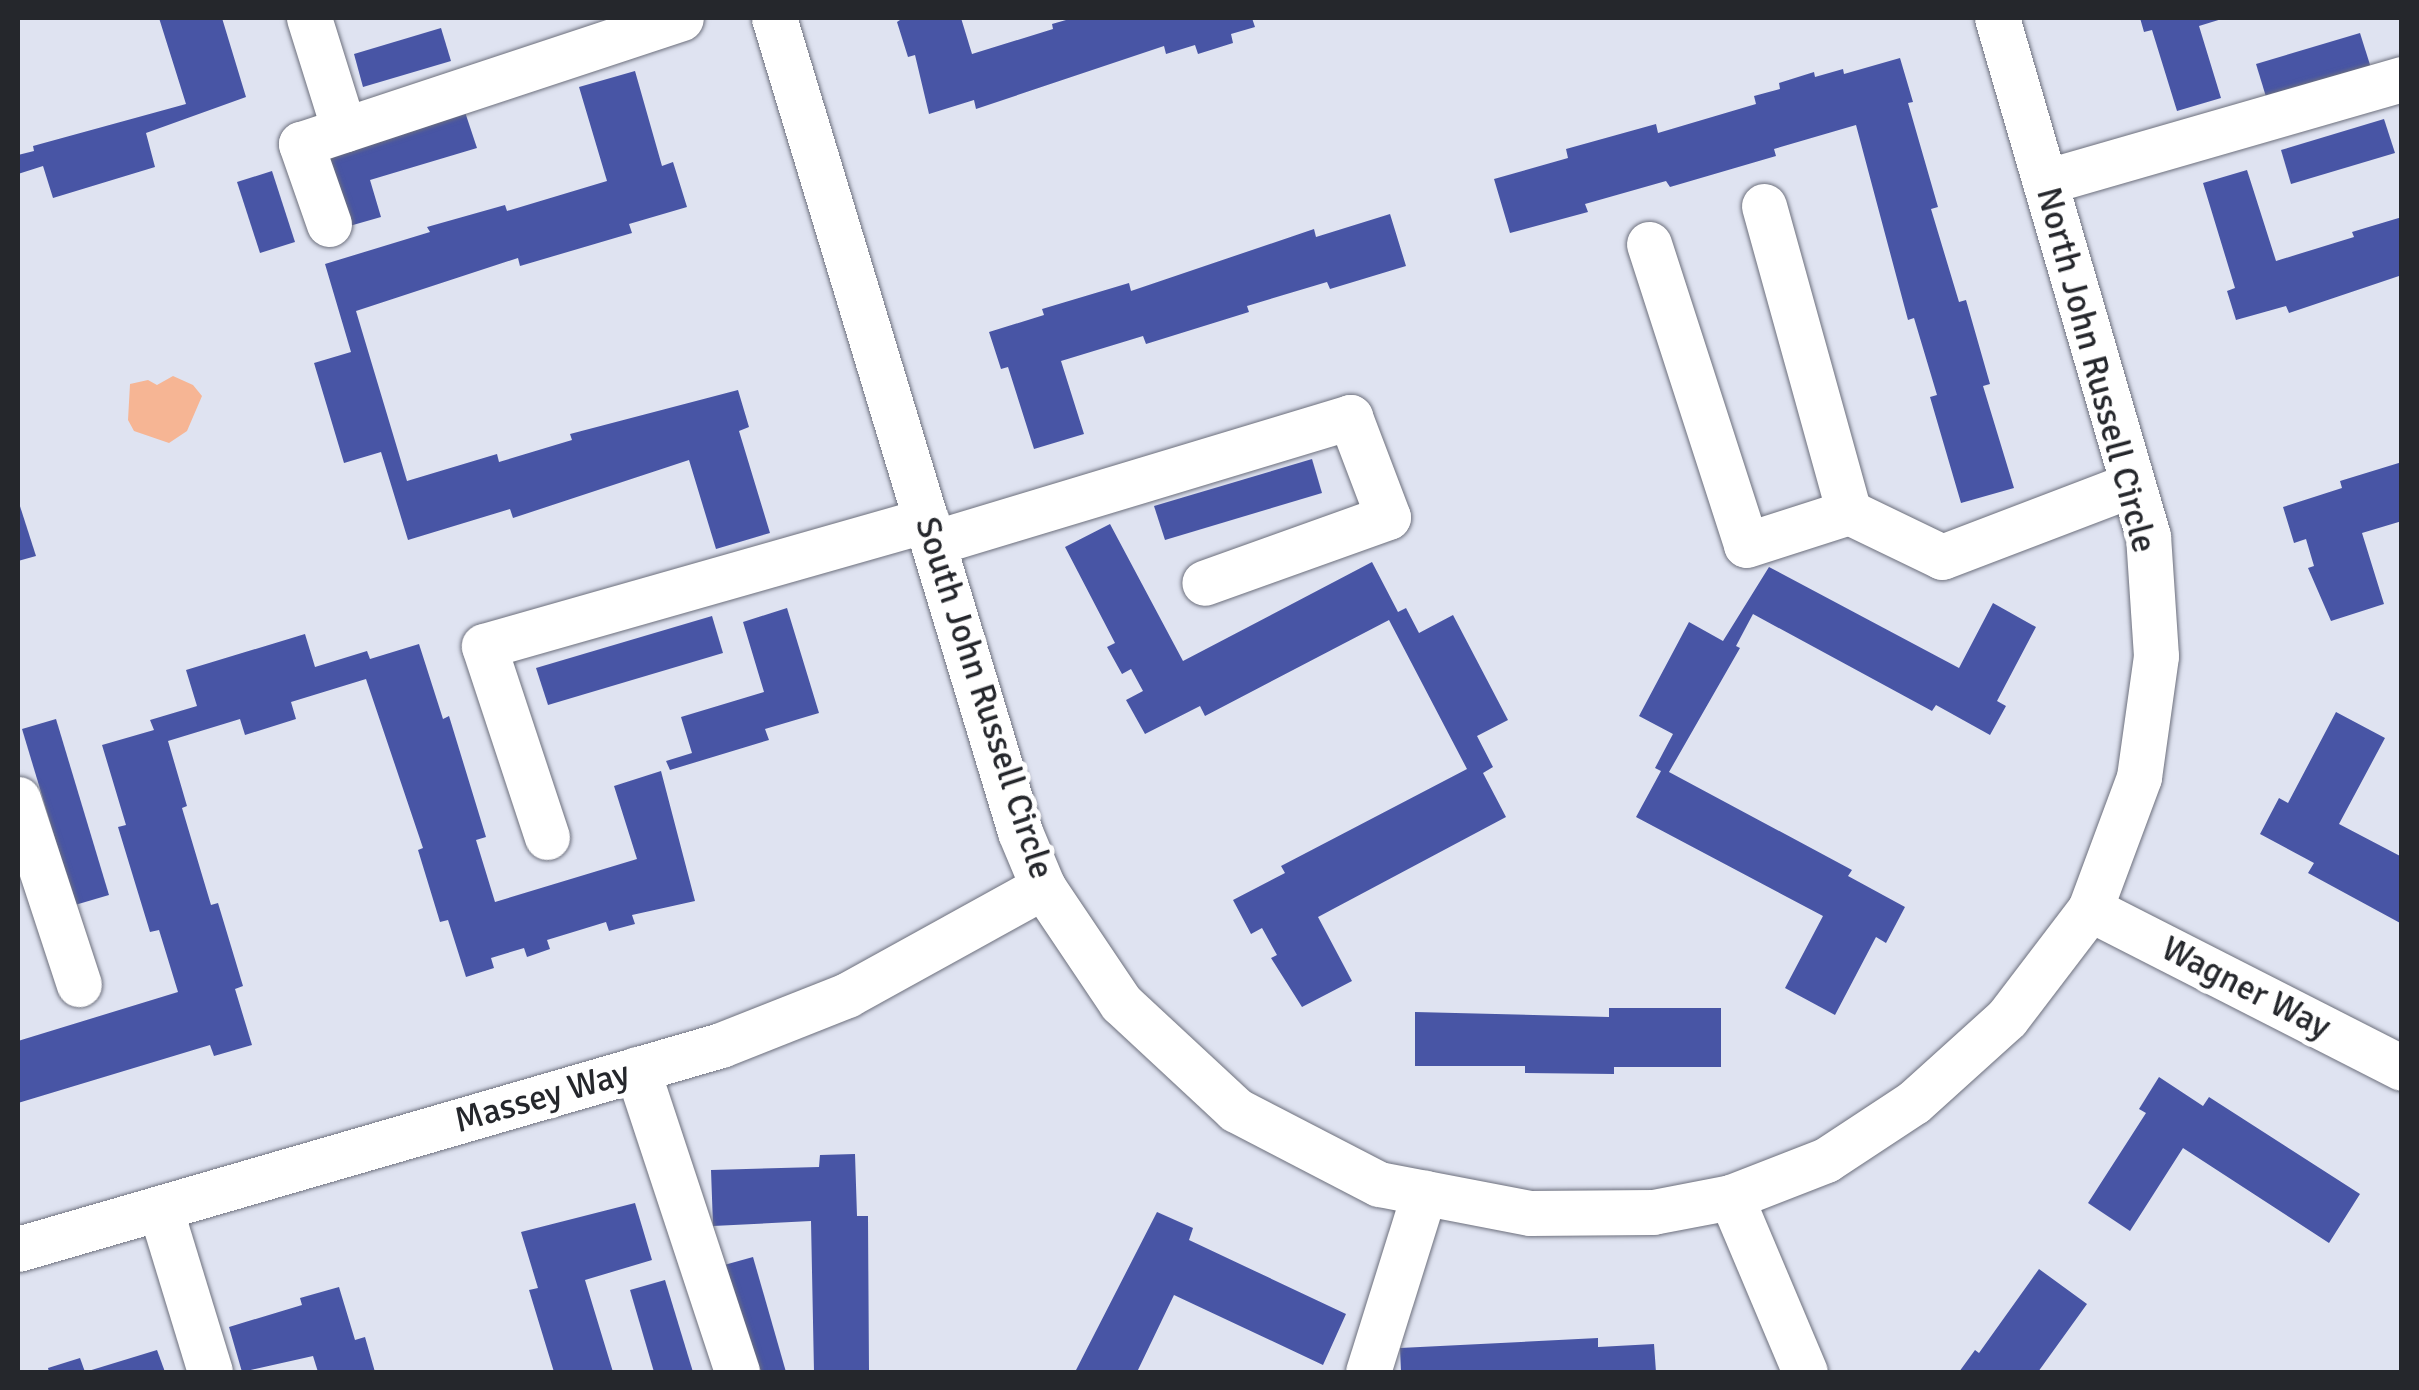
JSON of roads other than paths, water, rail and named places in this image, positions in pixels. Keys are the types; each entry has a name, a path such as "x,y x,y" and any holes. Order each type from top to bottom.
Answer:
{"street":[{"path":"310,18 344,130"},
{"path":"329,224 301,144 681,18"},
{"name":"South John Russell Circle","path":"774,18 1020,832 1043,886 1121,1003 1236,1110 1380,1184 1530,1213 1653,1212 1731,1197"},
{"name":"North John Russell Circle","path":"1731,1197 1826,1160 1914,1102 2007,1018 2090,909 2138,778 2156,656 2148,536 1997,18"},
{"path":"2045,182 2402,79"},
{"path":"1764,206 1849,512"},
{"path":"1649,244 1746,545 1849,512 1942,557 2133,484"},
{"path":"547,837 484,646 1350,417 1388,517 1204,583"},
{"path":"18,799 78,984"},
{"name":"Massey Way","path":"18,1249 721,1045 847,994 1043,886"},
{"name":"Wagner Way","path":"2090,909 2402,1068"},
{"path":"637,1069 737,1372"},
{"path":"1368,1372 1424,1193"},
{"path":"1731,1197 1805,1372"},
{"path":"160,1208 210,1372"}]}
